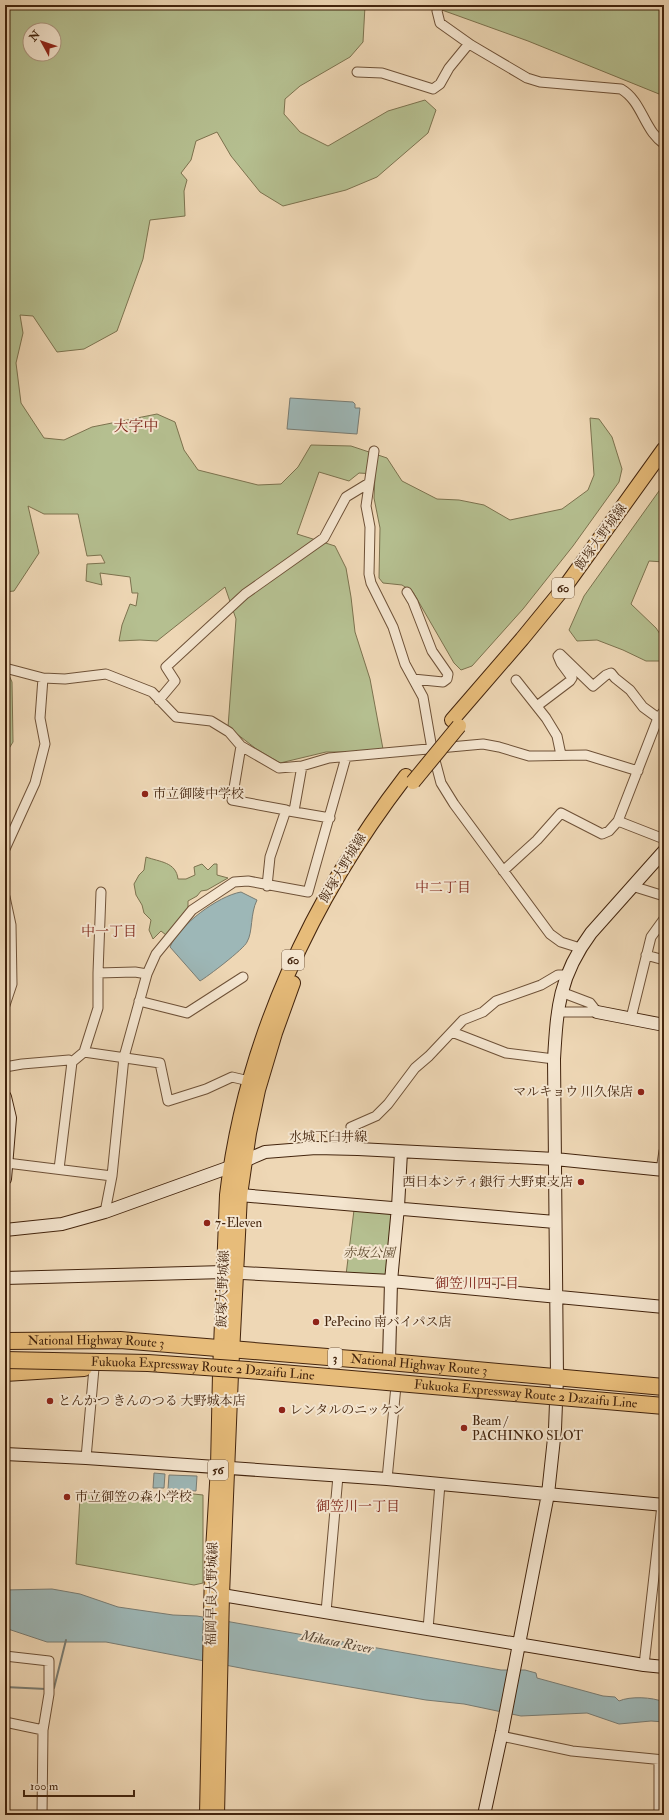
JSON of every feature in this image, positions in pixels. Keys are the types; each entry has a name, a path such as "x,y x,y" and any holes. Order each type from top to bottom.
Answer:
{"highway":[{"name":"National Highway Route 3","path":"5,1341 120,1340 389,1362 664,1387"},
{"name":"Fukuoka Expressway Route 2 Dazaifu Line","path":"5,1351 148,1353 664,1395"},
{"name":"Fukuoka Expressway Route 2 Dazaifu Line","path":"5,1360 148,1363 248,1370 664,1406"},
{"path":"5,1368 28,1370"},
{"name":"National Highway Route 3","path":"5,1373 28,1370 94,1368 225,1374 396,1386 664,1410"}],"main road":[{"name":"飯塚大野城線","path":"230,1272 227,1195 230,1167 243,1103 274,1007 311,923 357,843 567,584 664,448"},
{"name":"飯塚大野城線","path":"455,723 564,602 664,466"},
{"name":"飯塚大野城線","path":"225,1374 230,1272 240,1195 258,1090 275,1033 294,981 315,935 338,891 364,848 410,779"},
{"name":"福岡早良大野城線","path":"217,1815 215,1688 225,1374"},
{"name":"福岡早良大野城線","path":"207,1815 222,1595 218,1567"}],"street":[{"path":"439,5 437,11 440,23 471,45 527,78 540,82 622,89 628,93 643,112 652,132 664,144"},
{"path":"357,72 382,73 433,89 440,84 449,68 467,46 471,45"},
{"path":"374,451 366,506 370,527 371,583 393,627 405,664 423,697 432,749 441,783 454,804 550,934 561,942 580,948"},
{"path":"159,700 175,681 166,668 245,594 324,538 346,497 369,483"},
{"path":"407,592 414,602 432,651 448,674 447,679 443,682 413,679"},
{"path":"503,871 537,840 561,813 602,834 609,831 618,821 661,714 643,707 630,690 611,673 606,675 593,686 560,654 558,656 561,663 572,678 537,706"},
{"path":"5,668 43,678 65,679 106,674 152,692 176,717 211,721 229,732 241,746 279,768 302,766 329,758 483,744 530,756 586,754 638,771"},
{"path":"5,849 35,783 45,744 40,718 43,678"},
{"path":"516,680 546,718 557,736 561,755"},
{"path":"241,746 232,800 330,818"},
{"path":"105,1212 112,1176 124,1057 147,974 156,954 192,910 234,882 248,881 267,886 308,892 346,757"},
{"path":"267,886 270,857 290,811 302,766"},
{"path":"618,821 664,838"},
{"path":"484,1815 548,1494 556,1400 554,1060 557,1012 566,975 580,948 632,886 664,851"},
{"path":"632,886 664,896"},
{"path":"59,1169 72,1062 84,1052 98,1008 101,892"},
{"path":"5,897 11,925 8,983 5,1005"},
{"path":"631,1018 651,937 664,919"},
{"path":"646,955 664,960"},
{"path":"98,973 135,972 147,974"},
{"path":"358,1149 351,1127 376,1116 388,1104 415,1068 463,1020 483,1012 496,1001 541,985 558,976 566,975"},
{"path":"140,1001 187,1013 243,978"},
{"path":"561,992 590,1003 597,1012"},
{"path":"557,1012 597,1012 664,1025"},
{"path":"452,1032 506,1053 554,1060"},
{"path":"84,1052 160,1063 168,1101 206,1089 232,1077 250,1081"},
{"path":"5,1067 69,1060 72,1062"},
{"path":"5,1097 10,1118 5,1179"},
{"name":"水城下臼井線","path":"5,1230 62,1224 105,1212 230,1167 265,1152 316,1148 358,1149 555,1159 663,1170"},
{"path":"663,1170 664,1151"},
{"path":"389,1362 391,1281 398,1208 400,1152"},
{"path":"7,1163 112,1176"},
{"path":"240,1195 555,1222"},
{"path":"5,1278 230,1272 391,1281 664,1307"},
{"path":"86,1458 94,1368"},
{"path":"388,1479 396,1386"},
{"path":"5,1454 86,1458 388,1479 663,1505 644,1665"},
{"path":"326,1612 338,1476"},
{"path":"428,1629 440,1484"},
{"path":"222,1595 428,1629 518,1648 664,1667"},
{"path":"5,1656 49,1661 49,1694 43,1730 42,1815"},
{"path":"5,1722 43,1730"},
{"path":"501,1734 572,1751 662,1760 659,1815"}],"green space":[{"path":"5,5 368,5 365,6 363,42 350,57 300,86 285,99 284,114 300,132 328,146 388,111 425,100 436,110 428,133 377,177 346,190 283,206 260,192 231,156 217,132 196,141 191,160 181,173 187,180 184,191 185,216 150,220 143,259 117,331 84,349 57,352 33,316 20,315 23,333 16,363 21,403 44,438 64,440 92,427 157,414 175,422 184,450 198,470 258,485 281,484 298,467 311,445 351,446 387,458 402,481 437,499 459,500 484,505 510,520 562,509 588,490 594,475 590,418 599,419 612,437 622,469 619,482 573,546 523,609 472,666 461,670 454,663 413,592 402,585 383,583 379,578 380,528 374,498 375,474 359,473 349,481 319,472 297,534 335,546 346,568 355,632 370,679 383,749 351,752 326,752 280,763 255,748 228,727 236,619 225,587 157,641 119,641 122,625 130,604 136,606 138,593 132,593 130,577 100,573 102,585 86,581 87,564 105,563 101,555 87,556 78,514 44,514 28,506 39,553 14,591 5,592"},
{"path":"428,5 664,5 664,96 528,41"},
{"path":"664,484 664,562 649,561 631,604 656,628 664,640 664,661 646,661 597,640 577,641 569,630 584,596"},
{"path":"5,672 8,673 12,682 13,742 5,755"},
{"path":"146,857 171,866 177,873 178,879 186,879 195,875 194,867 202,864 208,870 214,864 217,864 217,875 228,878 207,890 201,891 197,896 188,901 188,908 166,935 161,931 153,939 149,930 151,920 144,913 142,905 136,895 134,884 144,870"},
{"name":"赤坂公園","path":"354,1210 389,1211 394,1216 388,1273 381,1277 346,1275"},
{"path":"175,1492 203,1495 203,1583 194,1585 76,1564 80,1498 85,1494 174,1500"}],"water":[{"path":"290,398 353,402 355,404 355,408 360,408 357,434 287,429"},
{"path":"241,892 257,900 253,911 249,938 244,946 233,956 200,981 170,947 182,930 200,913 221,899"},
{"path":"154,1473 165,1474 164,1488 153,1488"},
{"path":"169,1475 197,1476 196,1491 168,1489"},
{"name":"Mikasa River","path":"52,1589 80,1594 118,1607 173,1615 197,1616 501,1670 525,1670 536,1673 537,1678 603,1696 615,1697 619,1701 629,1698 641,1698 664,1702 664,1722 651,1721 619,1724 587,1713 521,1716 464,1704 426,1700 251,1670 106,1642 47,1642 5,1628 5,1590"}],"waterway":[{"path":"53,1688 66,1640"},
{"path":"5,1687 46,1689"}],"place":[{"name":"市立御陵中学校","path":"145,794"},
{"name":"マルキョウ 川久保店","path":"641,1092"},
{"name":"西日本シティ銀行 大野東支店","path":"581,1182"},
{"name":"7-Eleven","path":"207,1223"},
{"name":"PePecino 南バイパス店","path":"316,1322"},
{"name":"とんかつ きんのつる 大野城本店","path":"50,1401"},
{"name":"レンタルのニッケン","path":"282,1410"},
{"name":"Beam / PACHINKO SLOT","path":"464,1428"},
{"name":"市立御笠の森小学校","path":"67,1497"}],"district":[{"name":"大字中","path":"136,426"},
{"name":"中二丁目","path":"443,887"},
{"name":"中一丁目","path":"109,931"},
{"name":"御笠川四丁目","path":"477,1283"},
{"name":"御笠川一丁目","path":"358,1506"}]}
